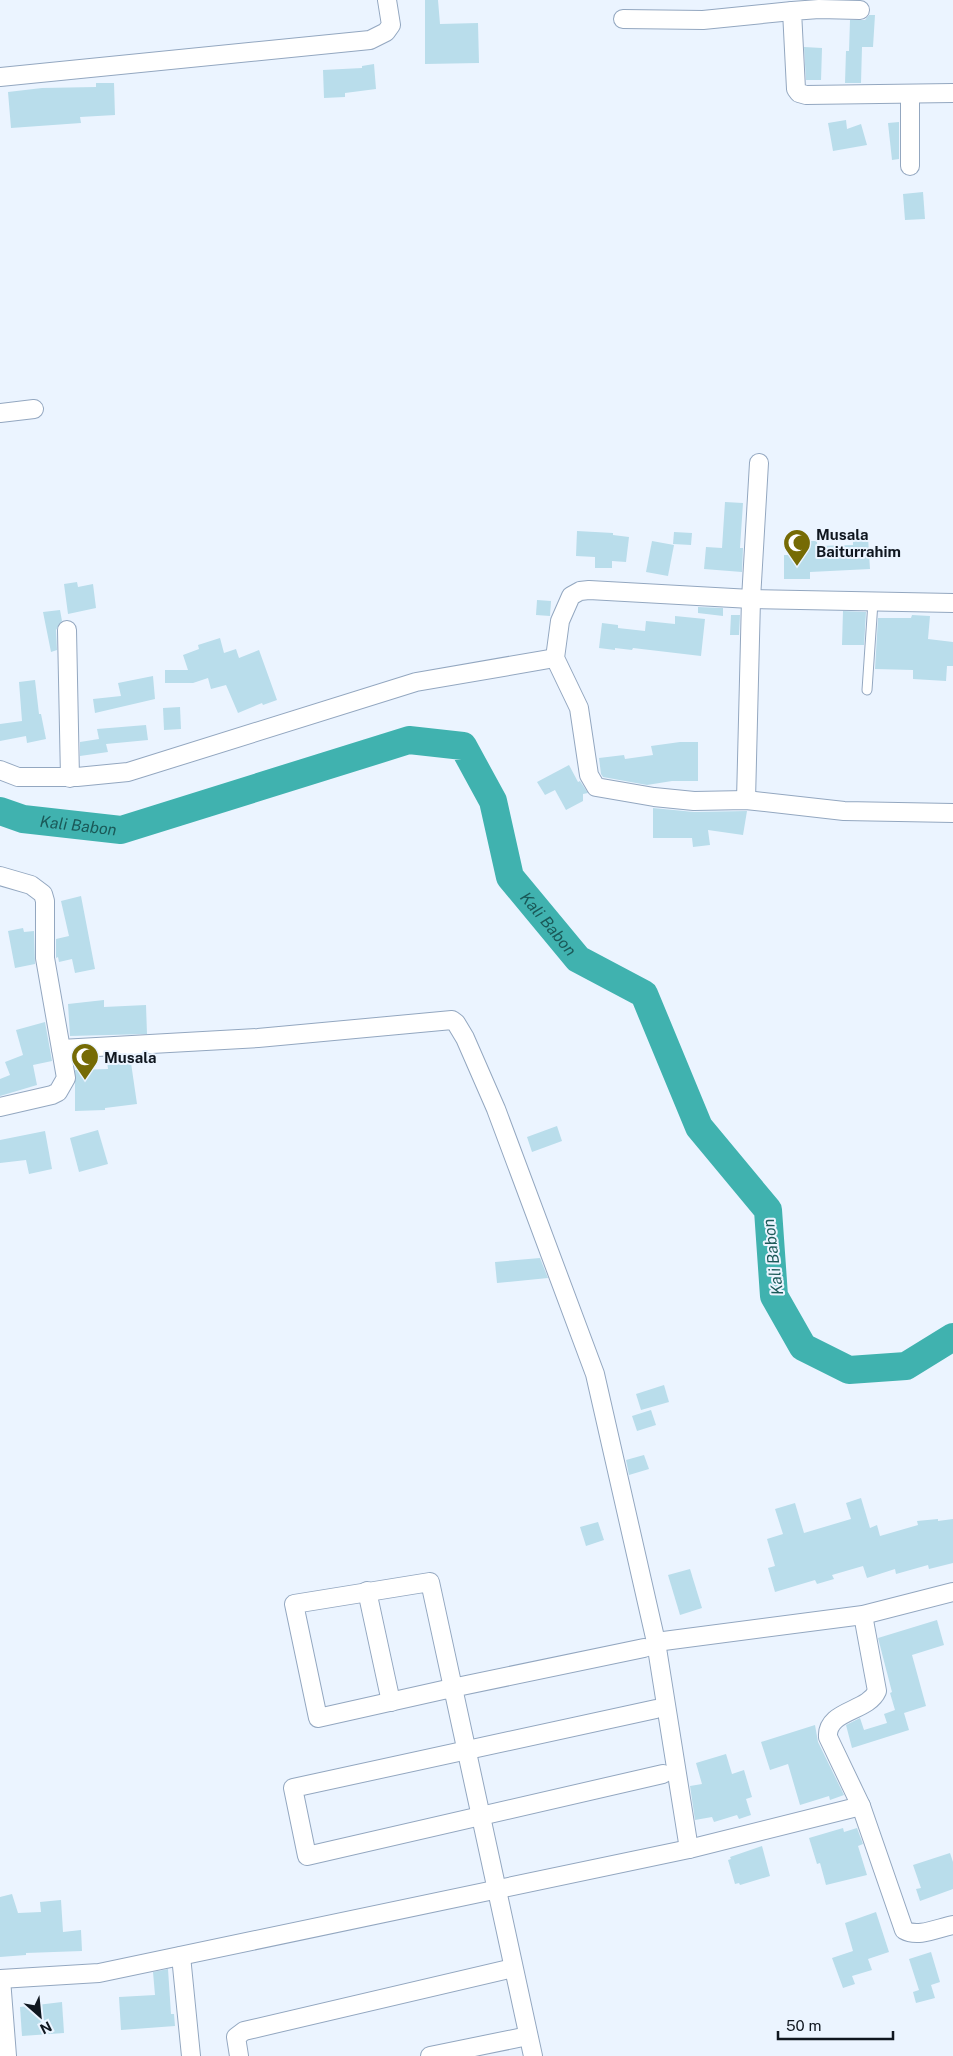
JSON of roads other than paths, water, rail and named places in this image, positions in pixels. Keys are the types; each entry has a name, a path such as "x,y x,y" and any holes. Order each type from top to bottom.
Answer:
{"street":[{"path":"0,77 370,40 386,32 391,25 387,0"},
{"path":"623,19 702,20 819,9 860,10"},
{"path":"792,11 796,89 798,93 806,95 953,93"},
{"path":"910,94 910,166"},
{"path":"0,413 34,409"},
{"path":"746,800 751,599 759,463"},
{"path":"953,604 751,599 580,591 571,596 560,621 556,658 579,708 590,775 596,787 654,797 694,801 746,800 844,811 953,812"},
{"path":"67,630 70,778"},
{"path":"0,770 18,777 70,778 128,772 416,682 556,658"},
{"path":"0,876 31,884 43,894 45,901 45,958 66,1078 58,1092 52,1096 0,1107"},
{"path":"60,1049 258,1038 452,1020 456,1023 466,1038 496,1110 595,1374 689,1849"},
{"path":"533,2056 495,1890 479,1816 466,1751 452,1688 430,1582 294,1604 318,1718 452,1688 650,1645 863,1615 953,1592"},
{"path":"367,1591 391,1702"},
{"path":"863,1615 877,1691 868,1702 838,1718 831,1724 828,1730 828,1738 861,1806 904,1930 909,1933 917,1933 953,1925"},
{"path":"656,1709 293,1788 307,1856 663,1774"},
{"path":"7,2056 0,1979 99,1973 689,1849 861,1806"},
{"path":"181,1956 191,2056"},
{"path":"239,2056 236,2037 244,2031 513,1968"},
{"path":"430,2056 528,2036"}],"lane":[{"path":"867,690 873,602"}],"waterway":[{"name":"Kali Babon","path":"0,811 23,819 121,830 409,740 463,746 493,801 510,877 578,959 644,994 699,1127 768,1210 774,1296 803,1347 849,1370 906,1366 953,1337"}],"place":[{"name":"Musala Baiturrahim","path":"797,567"},
{"name":"Musala","path":"85,1081"}]}
